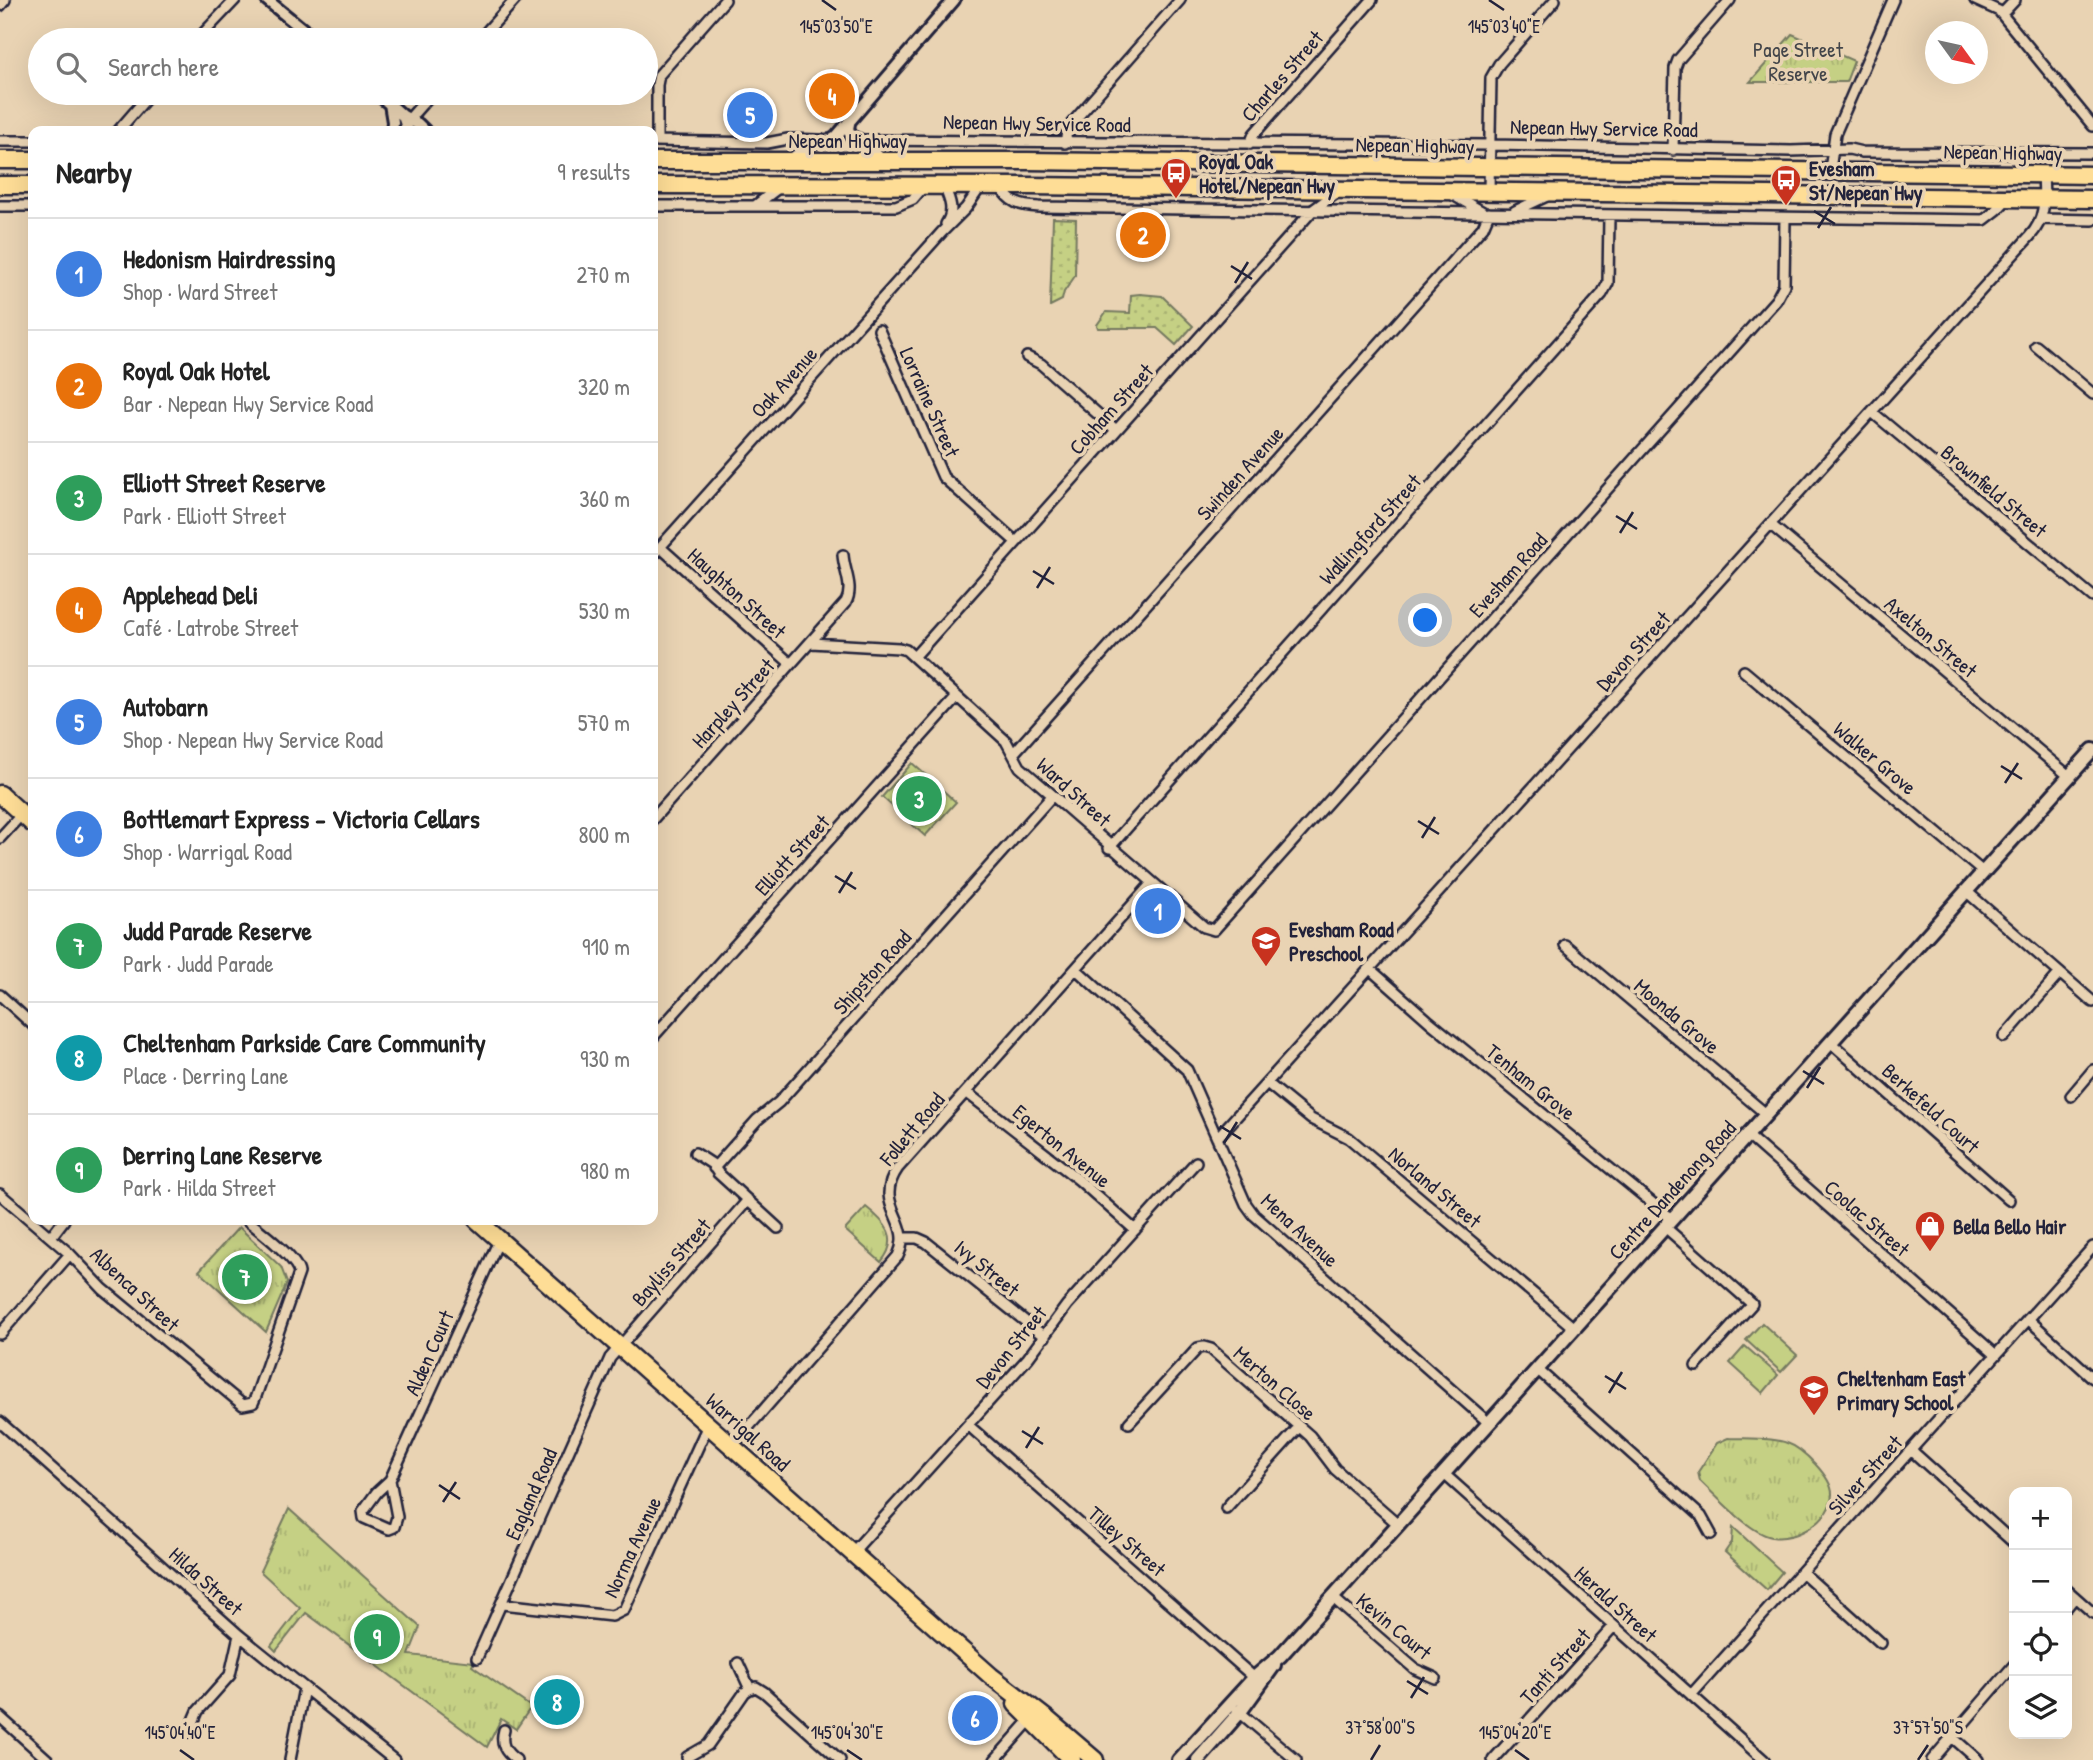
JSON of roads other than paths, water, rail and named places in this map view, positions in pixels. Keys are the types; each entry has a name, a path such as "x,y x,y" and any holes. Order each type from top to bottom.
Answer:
{"highway":[{"path":"0,160 28,160"},
{"name":"Nepean Highway","path":"658,161 1028,161 2093,175"},
{"path":"1028,161 1028,186"},
{"path":"0,185 28,185"},
{"path":"658,185 981,186 1003,191 1028,186 1443,190 2093,199"},
{"path":"0,794 28,819"},
{"name":"Warrigal Road","path":"487,1225 501,1241 991,1676 1034,1716 1073,1760"},
{"name":"Warrigal Road","path":"1034,1716 1095,1760"}],"main road":[{"name":"Centre Dandenong Road","path":"1198,1760 1235,1708 1279,1656 2093,750"},
{"name":"Centre Dandenong Road","path":"1179,1760 1235,1708"}],"street":[{"path":"0,6 5,0"},
{"path":"490,28 515,0"},
{"path":"658,80 659,75 725,0"},
{"path":"787,161 812,142 826,140 850,118 954,0"},
{"path":"1065,143 1072,124 1180,0"},
{"name":"Charles Street","path":"1250,144 1254,134 1372,0"},
{"path":"1489,191 1492,78 1499,64 1555,0"},
{"path":"1673,150 1675,68 1678,60 1730,0"},
{"path":"1830,170 1835,134 1893,0"},
{"path":"1975,0 2002,14 2093,126"},
{"path":"2002,14 2015,0"},
{"path":"271,2 302,28"},
{"path":"208,28 231,3"},
{"path":"122,126 141,105"},
{"path":"390,105 393,126"},
{"path":"391,105 418,126"},
{"path":"406,118 420,105"},
{"path":"656,105 656,126"},
{"path":"406,118 407,126"},
{"path":"850,118 849,133 869,145 882,161"},
{"name":"Nepean Hwy Service Road","path":"658,141 766,143 788,139 2093,153"},
{"path":"0,141 28,141"},
{"name":"Devon Street","path":"1217,1138 2030,236 2044,210 2043,174"},
{"path":"754,206 782,185"},
{"path":"658,206 897,206 913,199 924,186"},
{"name":"Oak Avenue","path":"942,232 951,216 951,205 944,186"},
{"name":"Oak Avenue","path":"658,549 966,208 981,186"},
{"name":"Cobham Street","path":"914,657 1313,210 1341,190"},
{"path":"1443,190 1487,213"},
{"path":"1003,191 1018,205 1039,207 1786,218 1984,219 2007,199"},
{"path":"1508,213 1554,192"},
{"path":"0,206 28,206"},
{"name":"Swinden Avenue","path":"1013,754 1483,227 1487,213"},
{"name":"Wallingford Street","path":"1109,848 1602,294 1608,283 1609,215"},
{"name":"Evesham Road","path":"1207,930 1216,928 1776,300 1784,285 1786,218"},
{"path":"2041,219 2093,220"},
{"name":"Lorraine Street","path":"878,330 943,477 1016,542"},
{"path":"2036,346 2093,394"},
{"path":"1027,357 1041,364 1116,430"},
{"name":"Brownfield Street","path":"1872,412 2093,597"},
{"name":"Axelton Street","path":"1771,525 2069,776"},
{"name":"Haughton Street","path":"660,547 791,664"},
{"name":"Harpley Street","path":"658,813 849,597 850,587 843,555"},
{"name":"Ward Street","path":"811,643 899,648 914,657 1006,741 1020,767 1109,848 1207,930"},
{"name":"Walker Grove","path":"1744,671 1983,872"},
{"name":"Elliott Street","path":"658,1031 957,696"},
{"name":"Shipston Road","path":"715,1168 757,1120 779,1102 1052,796"},
{"path":"0,838 28,822"},
{"name":"Follett Road","path":"903,1238 888,1195 891,1180 898,1168 1152,883"},
{"path":"1966,891 2089,999 2093,987"},
{"name":"Moonda Grove","path":"1565,945 1766,1114"},
{"name":"Mena Avenue","path":"1076,969 1187,1070 1246,1204 1254,1215 1489,1423"},
{"name":"Tenham Grove","path":"1370,969 1669,1223 1752,1304 1696,1366"},
{"path":"2004,1037 2060,973"},
{"path":"0,995 28,1020"},
{"name":"Berkefeld Court","path":"1830,1042 2009,1200"},
{"path":"2071,1096 2093,1070"},
{"name":"Norland Street","path":"1267,1083 1304,1115 1349,1138 1574,1328"},
{"name":"Egerton Avenue","path":"966,1092 1079,1180 1135,1230"},
{"name":"Coolac Street","path":"1747,1135 1996,1355"},
{"path":"695,1153 715,1168 778,1228"},
{"name":"Devon Street","path":"852,1553 1045,1337 1067,1305 1196,1163"},
{"name":"Albenca Street","path":"0,1195 28,1218"},
{"name":"Bayliss Street","path":"619,1346 748,1200"},
{"name":"Albenca Street","path":"36,1225 70,1254 103,1289 239,1404 248,1405 253,1403 256,1396 299,1269 252,1225"},
{"path":"51,1237 60,1225"},
{"path":"732,1446 892,1264 900,1251 903,1238"},
{"name":"Ivy Street","path":"903,1238 917,1238 926,1242 1045,1337"},
{"name":"Alden Court","path":"390,1480 397,1517 394,1527 389,1529 364,1518 363,1515 377,1492 390,1480 501,1241"},
{"name":"Silver Street","path":"1691,1695 2093,1247"},
{"path":"0,1334 70,1254"},
{"path":"2028,1319 2093,1378"},
{"name":"Eagland Road","path":"477,1658 606,1367 619,1346"},
{"name":"Merton Close","path":"1129,1423 1198,1348 1210,1349 1310,1436 1338,1472 1398,1524"},
{"path":"1537,1369 1701,1516 1711,1534"},
{"name":"Hilda Street","path":"0,1422 239,1635 391,1759"},
{"name":"Norma Avenue","path":"502,1604 612,1616 624,1610 708,1425"},
{"name":"Tilley Street","path":"968,1425 1258,1681"},
{"path":"1226,1507 1299,1427"},
{"path":"1911,1450 2009,1538"},
{"name":"Herald Street","path":"1443,1473 1764,1760"},
{"path":"1802,1572 1881,1643"},
{"path":"2072,1594 2093,1613"},
{"name":"Kevin Court","path":"1332,1597 1415,1669 1435,1678"},
{"path":"2072,1601 2075,1597"},
{"name":"Tanti Street","path":"1493,1760 1614,1626"},
{"path":"189,1732 198,1712 230,1675 239,1635"},
{"path":"738,1663 750,1689"},
{"path":"1932,1760 2009,1671"},
{"path":"290,1760 304,1688"},
{"path":"687,1757 708,1745 745,1692 755,1688 764,1692 837,1759"},
{"path":"1235,1708 1296,1760"},
{"path":"995,1760 1034,1716"},
{"path":"0,1717 48,1760"},
{"path":"504,1730 504,1747 516,1760"},
{"path":"1951,1736 1978,1760"}],"place":[{"name":"Applehead Deli","path":"832,96"},
{"name":"Autobarn","path":"750,115"},
{"name":"Royal Oak Hotel/Nepean Hwy","path":"1176,200"},
{"name":"Evesham St/Nepean Hwy","path":"1786,207"},
{"name":"Royal Oak Hotel","path":"1143,235"},
{"name":"Elliott Street Reserve","path":"919,799"},
{"name":"Hedonism Hairdressing","path":"1158,911"},
{"name":"Evesham Road Preschool","path":"1266,968"},
{"name":"Bella Bello Hair","path":"1930,1253"},
{"name":"Judd Parade Reserve","path":"245,1277"},
{"name":"Cheltenham East Primary School","path":"1814,1417"},
{"name":"Derring Lane Reserve","path":"377,1637"},
{"name":"Cheltenham Parkside Care Community","path":"557,1702"},
{"name":"Bottlemart Express - Victoria Cellars","path":"975,1718"}],"park label":[{"name":"Page Street Reserve","path":"1798,61"}]}
